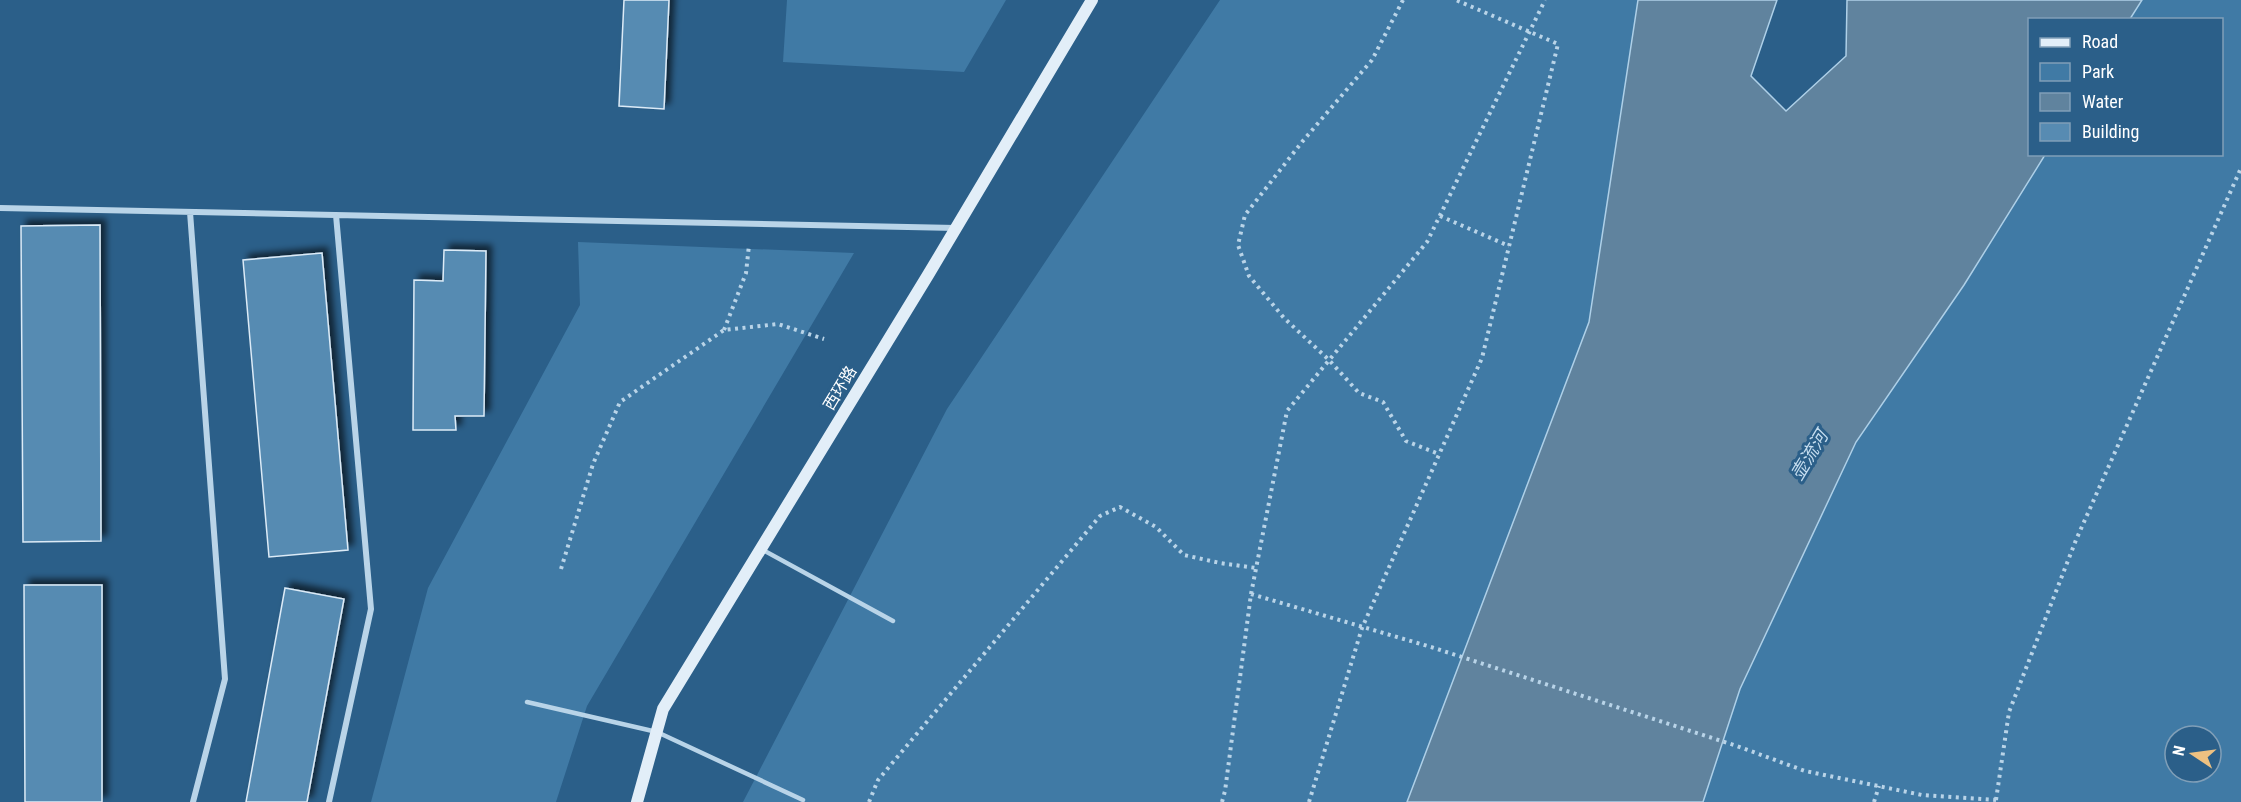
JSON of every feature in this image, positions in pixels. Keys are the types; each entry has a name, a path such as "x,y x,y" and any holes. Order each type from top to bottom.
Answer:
{"main road":[{"name":"西环路","path":"637,802 663,710 1092,0"}],"street":[{"path":"0,208 956,228"},
{"path":"190,212 225,679 193,802"},
{"path":"329,802 371,609 336,215"}],"lane":[{"path":"761,549 893,621"},
{"path":"527,702 657,732 803,800"}],"path":[{"path":"1403,0 1372,60 1302,142 1245,214 1238,245 1249,276 1284,318 1329,360 1359,393 1383,402 1406,441 1439,454"},
{"path":"1309,802 1362,628 1482,358 1558,44 1456,0"},
{"path":"1222,802 1251,594 1287,411 1427,242 1545,0"},
{"path":"1251,594 1431,647 1737,746 1805,771 1922,795 1997,801 2009,712 2076,540 2241,168"},
{"path":"1440,216 1509,246"},
{"path":"724,330 746,273 752,224"},
{"path":"561,569 593,464 620,402 724,330 778,324 824,339"},
{"path":"869,802 878,780 1100,516 1120,507 1156,528 1184,555 1220,564 1256,568"},
{"path":"1874,802 1879,786"}],"green space":[{"path":"787,0 1006,0 964,72 783,62"},
{"path":"1220,0 1638,0 1589,322 1407,802 743,802 947,409"},
{"path":"2142,0 2241,0 2241,802 1703,802 1740,689 1856,442 1964,285 2044,156 2223,156 2223,18 2131,18"},
{"path":"578,242 854,253 587,706 556,802 371,802 428,588 580,305"}],"water":[{"name":"壶流河","path":"1638,0 1777,0 1751,76 1786,111 1846,56 1847,0 2142,0 2131,18 2028,18 2028,156 2044,156 1964,285 1856,442 1740,689 1703,802 1407,802 1589,322"}],"building":[{"path":"624,0 669,0 664,109 619,106"},
{"path":"100,225 101,541 23,542 21,226"},
{"path":"444,250 486,251 484,416 455,416 456,430 413,430 414,280 443,281"},
{"path":"322,253 348,550 269,557 243,260"},
{"path":"24,585 102,585 102,802 25,802"},
{"path":"285,588 344,599 307,802 246,802"}]}
